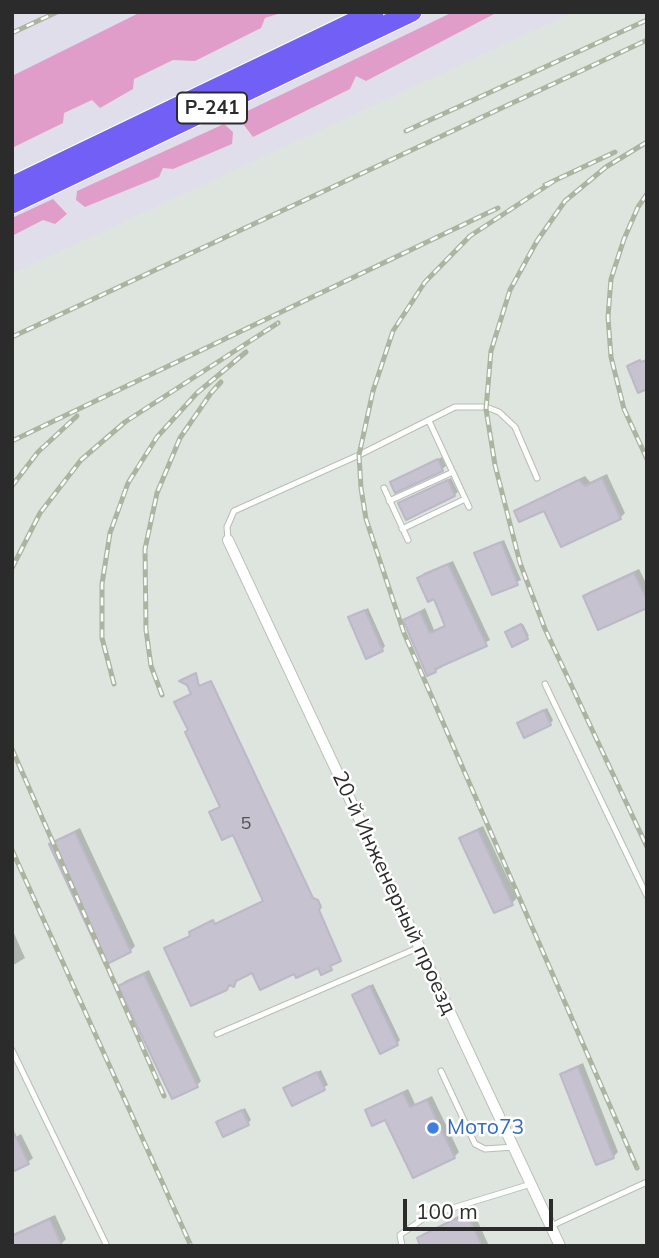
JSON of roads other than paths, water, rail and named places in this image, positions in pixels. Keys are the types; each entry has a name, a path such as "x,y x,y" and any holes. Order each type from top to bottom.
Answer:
{"highway":[{"name":"Р-241","path":"12,186 374,12"},
{"name":"Р-241","path":"12,204 412,12"}],"street":[{"name":"20-й Инженерный проезд","path":"228,540 560,1246"}],"lane":[{"path":"228,540 227,527 234,512 455,407 486,407 499,412 515,427 537,478"},
{"path":"429,421 469,507"},
{"path":"389,501 453,472"},
{"path":"384,488 408,540"},
{"path":"402,529 465,499"},
{"path":"545,684 647,896"},
{"path":"216,1034 419,947"},
{"path":"12,1050 107,1246"},
{"path":"441,1071 475,1144 485,1149 513,1147"},
{"path":"551,1226 647,1182"},
{"path":"401,1246 400,1235 427,1216 531,1184"}],"railway":[{"path":"12,33 57,12"},
{"path":"406,131 647,20"},
{"path":"12,337 647,40"},
{"path":"647,142 606,167 565,201 537,241 510,290 491,351 486,409 495,465 520,563 545,629 647,847"},
{"path":"545,185 615,152"},
{"path":"554,181 470,236 425,282 393,331 373,391 359,455 361,488 366,519 404,633 637,1168"},
{"path":"647,194 624,239 611,279 608,317 611,357 624,409 647,459"},
{"path":"12,441 498,208"},
{"path":"12,568 40,513 81,460 125,422 278,323"},
{"path":"114,684 102,638 102,584 110,533 128,483 157,437 197,393 246,352"},
{"path":"162,695 151,666 146,630 145,549 157,493 180,438 221,382"},
{"path":"12,486 38,452 77,416"},
{"path":"12,749 164,1096"},
{"path":"12,850 191,1246"}],"place":[{"name":"Мото73","path":"433,1128"}]}
